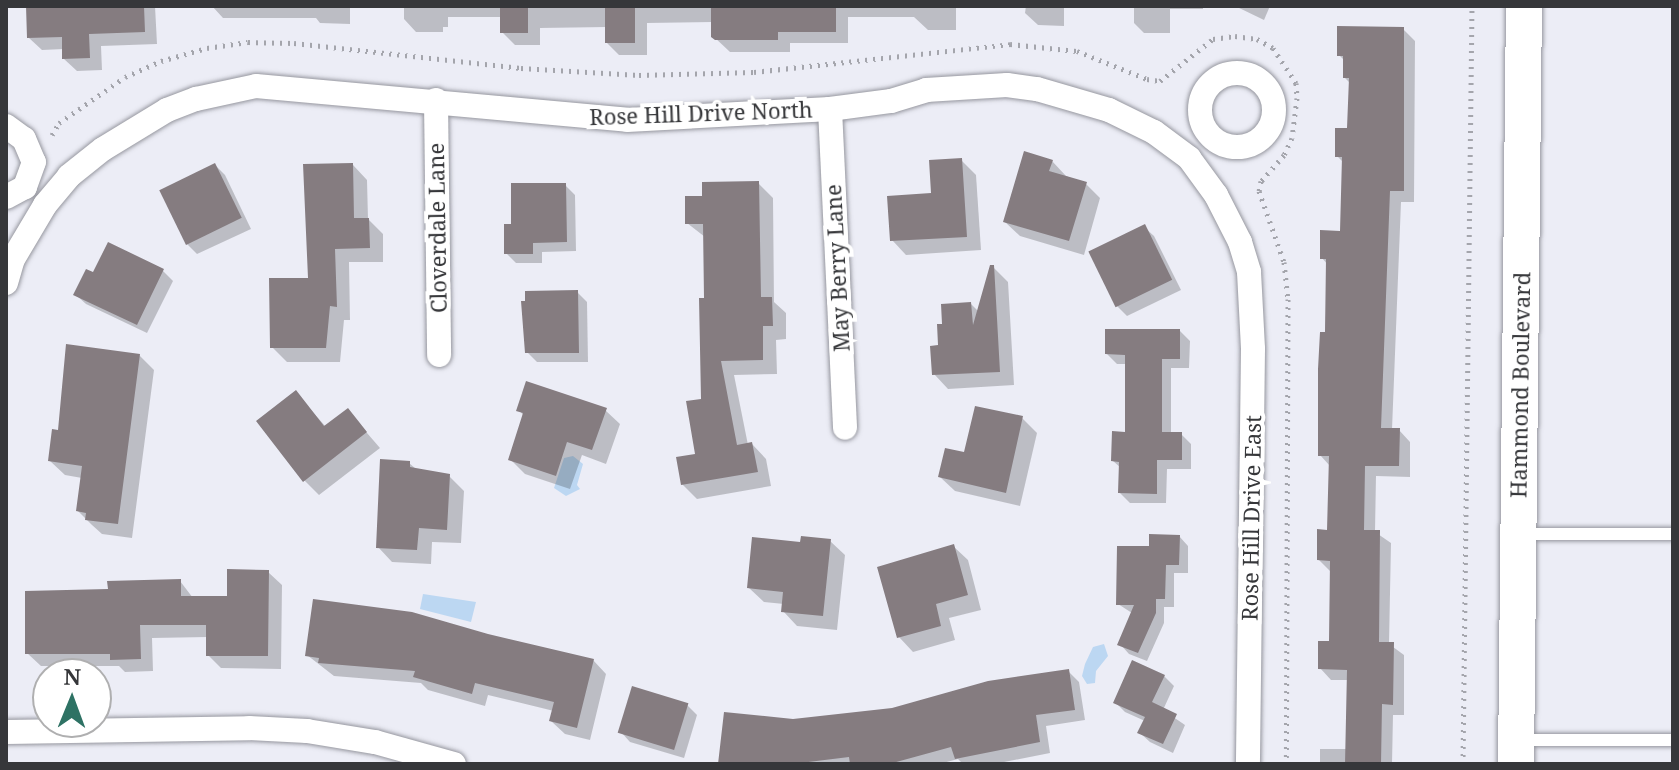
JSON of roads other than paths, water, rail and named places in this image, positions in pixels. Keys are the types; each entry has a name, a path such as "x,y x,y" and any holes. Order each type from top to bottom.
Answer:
{"street":[{"name":"Hammond Boulevard","path":"1516,752 1524,6"},
{"name":"Rose Hill Drive North","path":"6,283 13,259 45,205 69,176 103,149 167,110 196,99 256,86 436,100 627,120 830,109 891,101 926,90 1007,85 1037,89 1109,110 1154,132 1189,158 1216,195 1240,242 1249,272"},
{"name":"Cloverdale Lane","path":"436,100 439,355"},
{"name":"May Berry Lane","path":"830,109 845,428"},
{"path":"6,126 31,149 32,176 16,192 45,205"},
{"path":"1189,158 1211,136"},
{"name":"Rose Hill Drive East","path":"1248,764 1253,349 1249,272"},
{"path":"6,732 249,728 307,731 375,742 454,764"}],"lane":[{"path":"1518,534 1673,534"},
{"path":"1516,752 1673,740"}],"water":[{"path":"573,456 583,464 577,485 580,489 566,496 554,488 564,458"},
{"path":"423,594 476,602 471,622 420,609"},
{"path":"1104,644 1108,656 1096,671 1095,683 1087,684 1082,676 1085,664 1093,647"}]}
